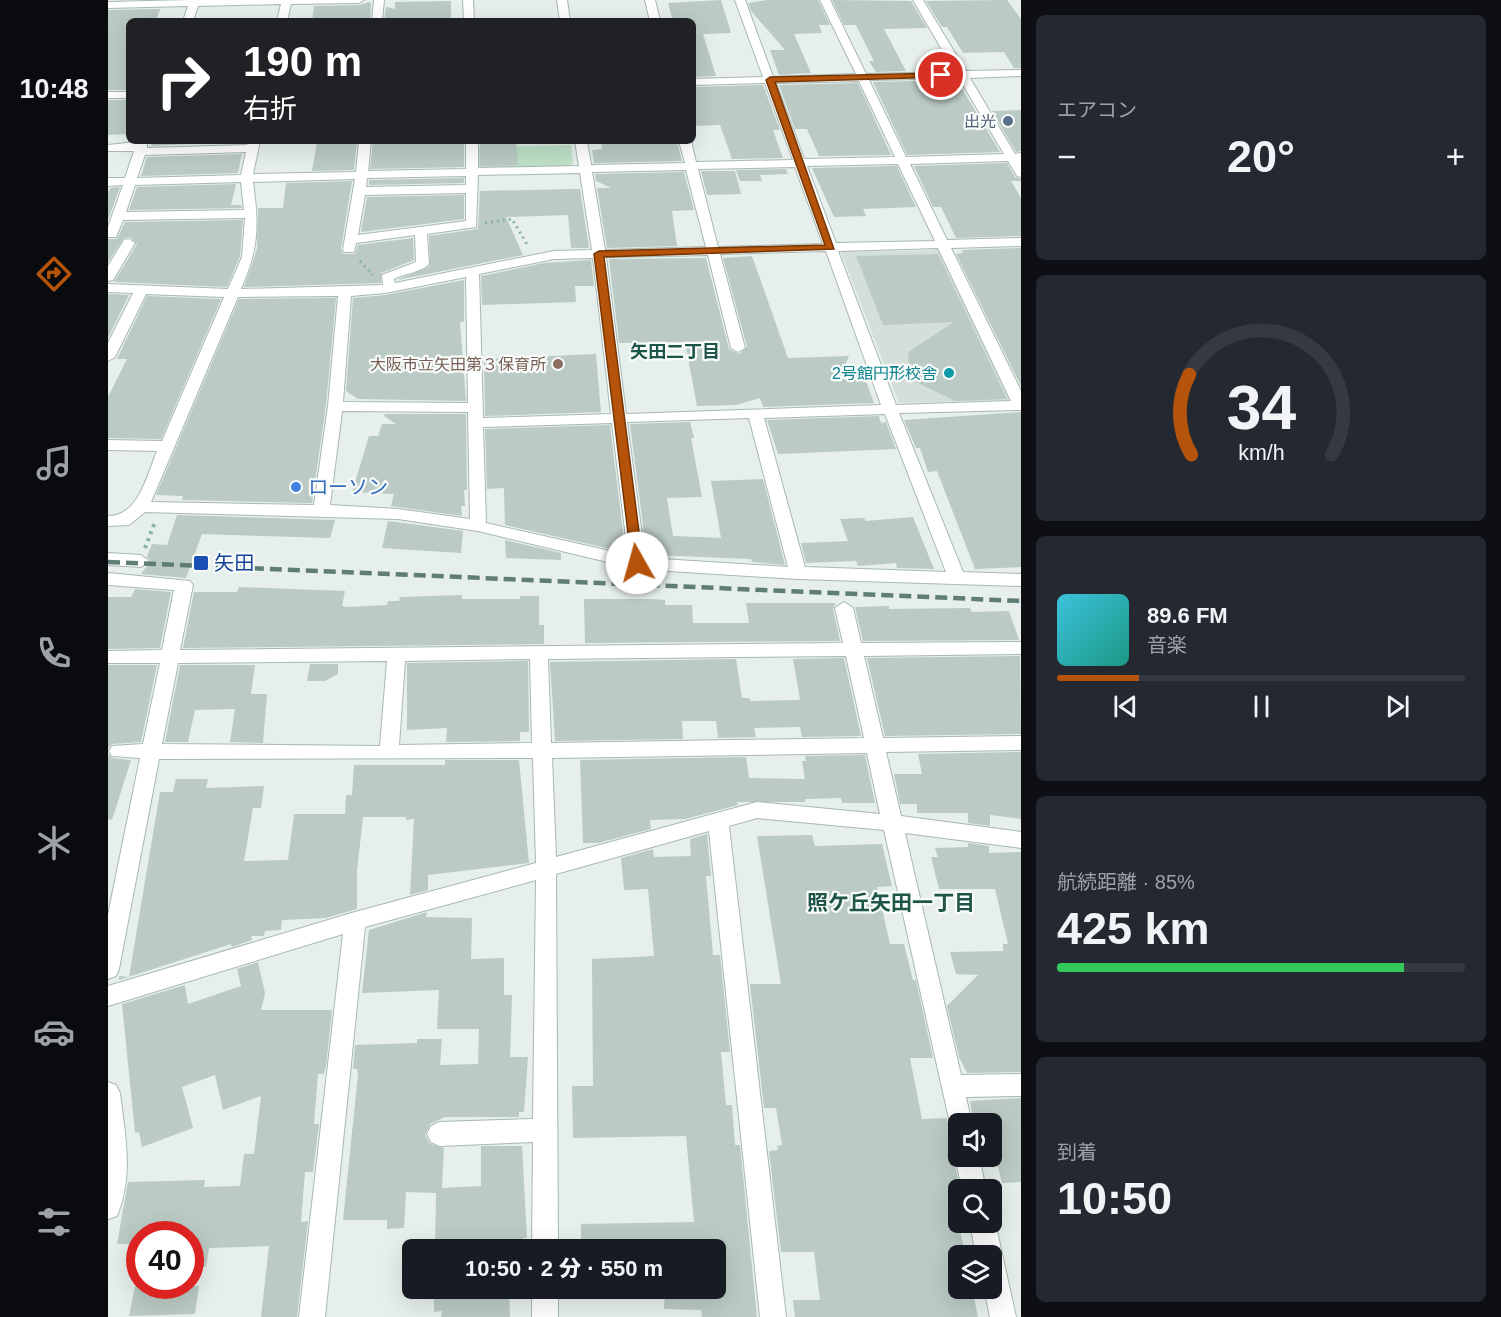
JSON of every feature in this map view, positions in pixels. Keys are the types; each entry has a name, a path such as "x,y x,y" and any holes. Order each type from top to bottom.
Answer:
{"street":[{"path":"108,5 358,0"},
{"path":"377,18 379,0"},
{"path":"468,0 469,18"},
{"path":"562,0 565,18"},
{"path":"650,0 654,18"},
{"path":"740,0 890,409 957,579"},
{"path":"335,406 475,415 619,418 1021,405 825,0"},
{"path":"918,0 961,75 1016,157 1021,173"},
{"path":"283,18 287,1"},
{"path":"189,18 195,2"},
{"path":"696,82 1021,74"},
{"path":"108,95 126,94"},
{"path":"365,144 350,245 420,231 472,224 472,144"},
{"path":"582,144 599,254 637,563"},
{"path":"687,144 738,348"},
{"path":"108,148 253,145 246,177 251,214 248,257 141,507 123,521 108,521"},
{"path":"141,147 113,225 251,214"},
{"path":"108,182 1016,157"},
{"path":"359,191 472,189"},
{"path":"388,289 387,278 391,275 414,270 424,263 426,257 420,231"},
{"path":"108,288 232,294 345,292 388,289 554,255 1021,242"},
{"path":"108,277 129,243"},
{"path":"472,272 477,526"},
{"path":"108,357 141,290"},
{"path":"321,510 335,406 345,292"},
{"path":"755,413 798,573"},
{"path":"108,445 166,447"},
{"path":"141,507 321,510 398,514 477,526 637,563 798,573 1021,580"},
{"path":"108,559 141,561"},
{"path":"108,579 184,585 153,751 108,969"},
{"path":"844,608 957,1113"},
{"path":"108,657 1021,648"},
{"path":"389,753 397,654"},
{"path":"539,654 546,869 545,1239"},
{"path":"119,751 389,753 1021,743"},
{"path":"108,996 355,921 757,810 892,823 1021,840"},
{"path":"718,821 773,1317"},
{"path":"312,1317 355,921"},
{"path":"951,1086 1021,1085"},
{"path":"108,1103 117,1167 108,1207"},
{"path":"439,1134 545,1130"},
{"path":"545,1299 545,1317"},
{"path":"999,1299 1003,1317"}],"path":[{"path":"472,224 512,219 535,259"},
{"path":"350,245 388,289"}],"shaded area":[{"path":"944,250 1014,400 899,403 841,252"}],"green space":[{"path":"571,145 573,163 569,166 484,168 479,166 479,147"}],"building":[{"path":"721,0 731,33 703,34 716,76 696,77 696,18 672,18 668,3"},
{"path":"767,0 818,0 830,25 819,25 822,33 794,34 811,73 779,75 770,50 785,50 751,11 748,3"},
{"path":"832,0 911,1 927,28 884,29 906,71 876,72 869,61 874,61 856,25 844,25"},
{"path":"1007,0 1021,19 1021,68 1014,68 1004,52 963,53 947,27 942,27 926,1"},
{"path":"451,1 451,18 384,18 386,7 395,9 395,2"},
{"path":"371,3 370,18 312,18 314,6"},
{"path":"160,9 157,18 126,18 126,90 108,90 108,10"},
{"path":"957,80 1000,152 907,155 873,82"},
{"path":"858,83 891,155 819,156 807,129 795,129 779,85"},
{"path":"763,85 780,130 773,130 783,158 732,159 720,125 696,126 696,87"},
{"path":"108,100 126,100 126,134 108,135"},
{"name":"出光","path":"1021,110 1021,151 1016,152 992,111"},
{"path":"152,144 189,144 151,146"},
{"path":"317,144 357,144 354,170 312,171"},
{"path":"373,144 464,144 464,167 370,169"},
{"path":"480,144 516,144 518,165 480,166"},
{"path":"601,144 678,144 682,161 594,163 592,150 602,149"},
{"path":"242,154 238,173 141,176 147,157"},
{"path":"1007,163 1015,177 1021,179 1021,181 1011,181 1021,198 1021,236 956,238 941,207 933,207 914,166"},
{"path":"897,166 916,207 863,209 866,216 834,217 812,168"},
{"path":"786,169 788,174 760,175 762,181 740,181 736,170"},
{"path":"701,171 735,171 741,194 707,195"},
{"path":"684,172 694,210 672,211 677,246 607,248 597,188 611,188 596,181 595,174"},
{"path":"464,178 464,183 369,185 369,180"},
{"path":"352,181 341,249 343,254 355,254 358,245 413,238 414,260 381,273 381,283 244,287 257,249 258,208 283,208 286,183"},
{"path":"236,184 231,205 241,205 242,208 129,210 137,187"},
{"path":"120,187 108,220 108,193 110,188"},
{"path":"580,189 589,248 571,248 568,215 506,217 523,255 397,280 430,266 429,236 478,229 480,191"},
{"path":"464,195 464,219 361,232 367,197"},
{"path":"243,220 240,256 227,287 114,282 137,244 130,237 124,238 108,262 108,239 117,239 125,222"},
{"path":"1021,248 1021,386 956,254 963,253 962,250"},
{"path":"938,254 1007,399 955,401 916,382 909,370 908,352 954,322 883,325 856,256"},
{"path":"752,256 788,358 849,356 843,370 862,370 874,403 763,407 760,398 736,405 697,406 685,342 619,343 609,259 706,258 729,349 739,354 747,347 723,258"},
{"path":"591,260 594,286 575,286 576,302 482,305 481,276 544,263"},
{"path":"464,280 464,322 460,322 466,401 358,399 346,391 353,298 385,295"},
{"path":"108,294 129,295 108,338"},
{"path":"147,296 221,299 161,439 108,438 108,397 127,359 117,359"},
{"path":"336,298 326,405 312,503 182,500 183,496 156,495 239,299"},
{"path":"596,354 601,412 485,416 484,359"},
{"path":"1021,412 1021,567 975,569 937,471 928,472 920,448 916,448 904,420"},
{"path":"385,414 466,414 467,490 464,490 465,506 461,506 462,516 391,506 394,494 352,492 369,436 378,436 382,424 396,424 384,416"},
{"path":"879,416 881,423 886,422 896,449 778,454 767,420"},
{"path":"690,422 702,497 667,498 673,536 721,538 711,481 763,479 785,565 752,562 751,559 655,555 646,549 630,424"},
{"path":"610,425 625,549 611,549 505,525 504,488 487,489 485,429"},
{"path":"177,515 335,520 330,538 202,534 186,578 141,574 151,561 147,557 152,544 167,545"},
{"path":"913,517 934,569 897,568 896,563 858,566 856,561 806,563 801,543 848,541 840,519 864,518 866,521"},
{"path":"388,521 463,531 461,553 382,548"},
{"path":"505,540 561,553 561,560 506,558"},
{"path":"239,587 345,591 342,606 348,607 387,605 388,601 399,601 400,597 462,595 462,599 520,599 520,596 539,596 539,625 544,625 544,644 183,648 194,592 237,592"},
{"path":"135,589 171,592 160,648 108,649 108,597 131,597"},
{"path":"584,599 650,599 665,600 665,605 692,605 693,623 749,623 746,603 836,603 833,609 840,641 585,643"},
{"path":"889,606 889,609 970,608 972,612 1009,611 1019,640 863,641 855,607"},
{"path":"1020,656 1021,734 885,736 867,658"},
{"path":"844,658 861,736 802,737 800,727 754,728 756,737 718,738 716,721 682,721 683,739 555,741 550,662 736,659 742,698 750,698 750,701 800,700 793,659"},
{"path":"528,661 529,732 520,732 520,741 446,742 447,728 407,730 407,663"},
{"path":"310,664 338,664 338,674 325,681 307,681"},
{"path":"108,665 157,665 141,742 112,744 108,748"},
{"path":"180,665 255,665 251,694 267,694 263,743 230,742 235,709 195,710 188,742 165,742"},
{"path":"1021,752 1021,819 990,815 990,826 968,823 968,813 917,813 917,804 900,804 894,774 922,774 918,754"},
{"path":"108,754 112,758 131,760 112,820 108,819"},
{"path":"865,755 875,803 842,803 841,798 805,799 805,802 737,802 738,805 685,819 650,820 651,829 598,843 583,843 580,760 746,757 749,778 805,779 802,761 806,761 805,756"},
{"path":"445,760 519,760 529,863 428,875 428,890 410,895 414,819 363,817 357,871 357,909 326,918 282,920 281,930 265,931 264,936 251,936 252,940 232,947 231,944 129,977 160,792 173,792 176,779 208,779 206,788 264,786 261,808 253,808 244,861 288,860 294,814 345,814 346,795 352,795 354,765 445,765"},
{"path":"707,834 711,876 706,876 713,955 720,955 730,1052 721,1052 726,1105 732,1105 735,1145 740,1145 757,1317 702,1317 701,1310 664,1309 664,1299 726,1299 726,1239 581,1239 581,1224 694,1222 686,1136 573,1138 572,1086 593,1086 592,959 654,956 648,889 624,890 621,858 653,849 654,857 691,856 690,839"},
{"path":"812,835 815,846 882,844 892,886 877,887 890,944 904,944 913,980 916,980 933,1058 910,1058 922,1119 947,1118 948,1167 955,1167 958,1179 948,1179 948,1233 961,1233 963,1245 948,1245 948,1299 974,1299 978,1317 795,1317 793,1300 820,1300 814,1252 781,1252 769,1151 778,1150 777,1146 782,1145 776,1108 764,1108 750,984 781,984 757,836"},
{"path":"968,843 989,846 989,853 1021,852 1021,1072 967,1073 959,1057 947,1006 978,975 956,974 950,952 1003,951 1003,944 1008,944 995,889 939,889 931,857 938,857 935,848 968,847"},
{"path":"427,912 426,917 472,918 471,959 504,958 504,995 512,995 510,1057 528,1057 524,1112 519,1112 519,1117 445,1117 430,1124 425,1135 430,1144 444,1148 442,1188 481,1186 481,1146 522,1146 527,1238 435,1239 436,1193 406,1192 404,1228 387,1229 387,1220 343,1220 358,1074 357,1069 353,1069 355,1045 417,1043 417,1039 442,1039 440,1065 478,1064 479,1029 437,1029 439,990 362,993 369,930"},
{"path":"258,962 265,993 261,1010 332,1010 326,1066 324,1074 318,1074 314,1124 319,1124 313,1172 305,1172 301,1222 308,1221 297,1317 261,1317 269,1246 209,1248 206,1267 204,1267 204,1221 126,1221 126,1244 117,1244 128,1182 205,1180 204,1187 240,1186 244,1154 254,1154 261,1096 223,1110 215,1075 182,1087 193,1128 142,1147 139,1132 135,1133 122,1004 185,985 188,1004 241,986 237,969"},
{"path":"1021,1098 1021,1182 1002,1183 998,1167 1002,1167 1002,1113 972,1113 970,1101"},
{"path":"132,1299 197,1299 195,1314 129,1316"},
{"path":"434,1299 509,1299 510,1317 441,1317 442,1311 434,1312"}],"railway":[{"path":"108,562 1021,601"}],"place":[{"name":"出光","path":"1008,121"},
{"name":"大阪市立矢田第３保育所","path":"558,364"},
{"name":"2号館円形校舎","path":"949,373"},
{"name":"ローソン","path":"296,487"},
{"name":"矢田","path":"201,563"}],"district":[{"name":"矢田二丁目","path":"675,352"},
{"name":"照ケ丘矢田一丁目","path":"891,902"}],"route":[{"path":"637,563 599,254 830,247 770,80 941,75"}]}
